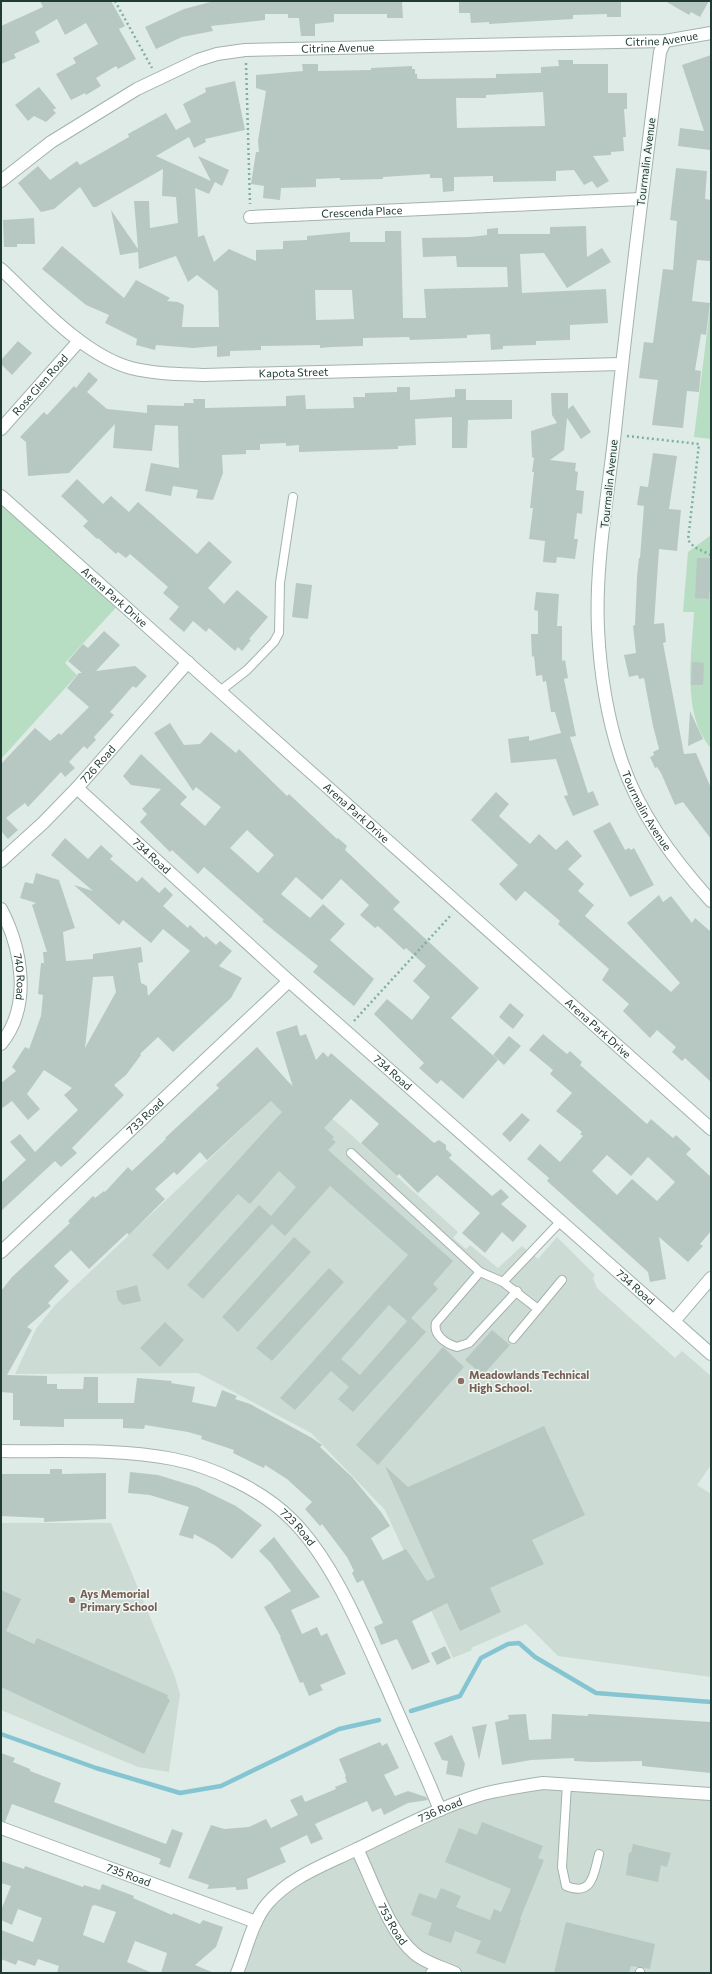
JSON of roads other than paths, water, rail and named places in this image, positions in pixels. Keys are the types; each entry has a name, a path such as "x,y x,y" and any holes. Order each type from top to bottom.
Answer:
{"street":[{"name":"Citrine Avenue","path":"1,181 22,163 51,142 138,89 198,60 217,54 245,50 665,41 711,33"},
{"name":"Tourmalin Avenue","path":"665,41 660,52 621,364 600,575 598,629 605,689 612,723 620,756 629,779 660,839 691,878 711,900"},
{"name":"Crescenda Place","path":"250,218 641,199"},
{"name":"Kapota Street","path":"1,270 79,341 108,358 130,367 163,374 210,375 621,364"},
{"name":"Rose Glen Road","path":"1,429 79,341"},
{"name":"Arena Park Drive","path":"1,496 711,1129"},
{"name":"726 Road","path":"1,860 43,823 77,788 188,662"},
{"name":"734 Road","path":"77,788 346,1031 635,1288 675,1320 711,1354"},
{"name":"740 Road","path":"1,909 16,945 21,976 20,994 14,1019 6,1038 1,1044"},
{"name":"733 Road","path":"1,1252 289,980"},
{"path":"675,1320 711,1278"},
{"name":"723 Road","path":"1,1451 141,1454 173,1459 203,1467 232,1479 268,1501 291,1519 314,1547 341,1590 366,1641 440,1810"},
{"name":"736 Road","path":"237,1973 256,1922 266,1905 283,1887 308,1872 440,1810 484,1794 543,1783 711,1794"},
{"name":"735 Road","path":"1,1828 256,1922"},
{"name":"753 Road","path":"357,1849 380,1900 405,1945 433,1969 455,1973"}],"lane":[{"path":"220,691 247,670 274,642 279,633 280,583 293,498"},
{"path":"351,1153 480,1272 503,1282 538,1309"},
{"path":"503,1282 561,1221"},
{"path":"480,1272 436,1323 435,1327 437,1334 448,1344 457,1347 469,1343 516,1291"},
{"path":"513,1339 562,1280"},
{"path":"567,1784 562,1867 566,1886 574,1889 582,1889 588,1886 599,1854"}],"waterway":[{"path":"411,1711 460,1696 481,1658 508,1644 519,1643 535,1657 596,1693 711,1702"},
{"path":"1,1734 96,1768 180,1793 221,1786 339,1729 379,1720"}],"place":[{"name":"Meadowlands Technical High School.","path":"461,1381"},
{"name":"Ays Memorial Primary School","path":"72,1600"}]}
